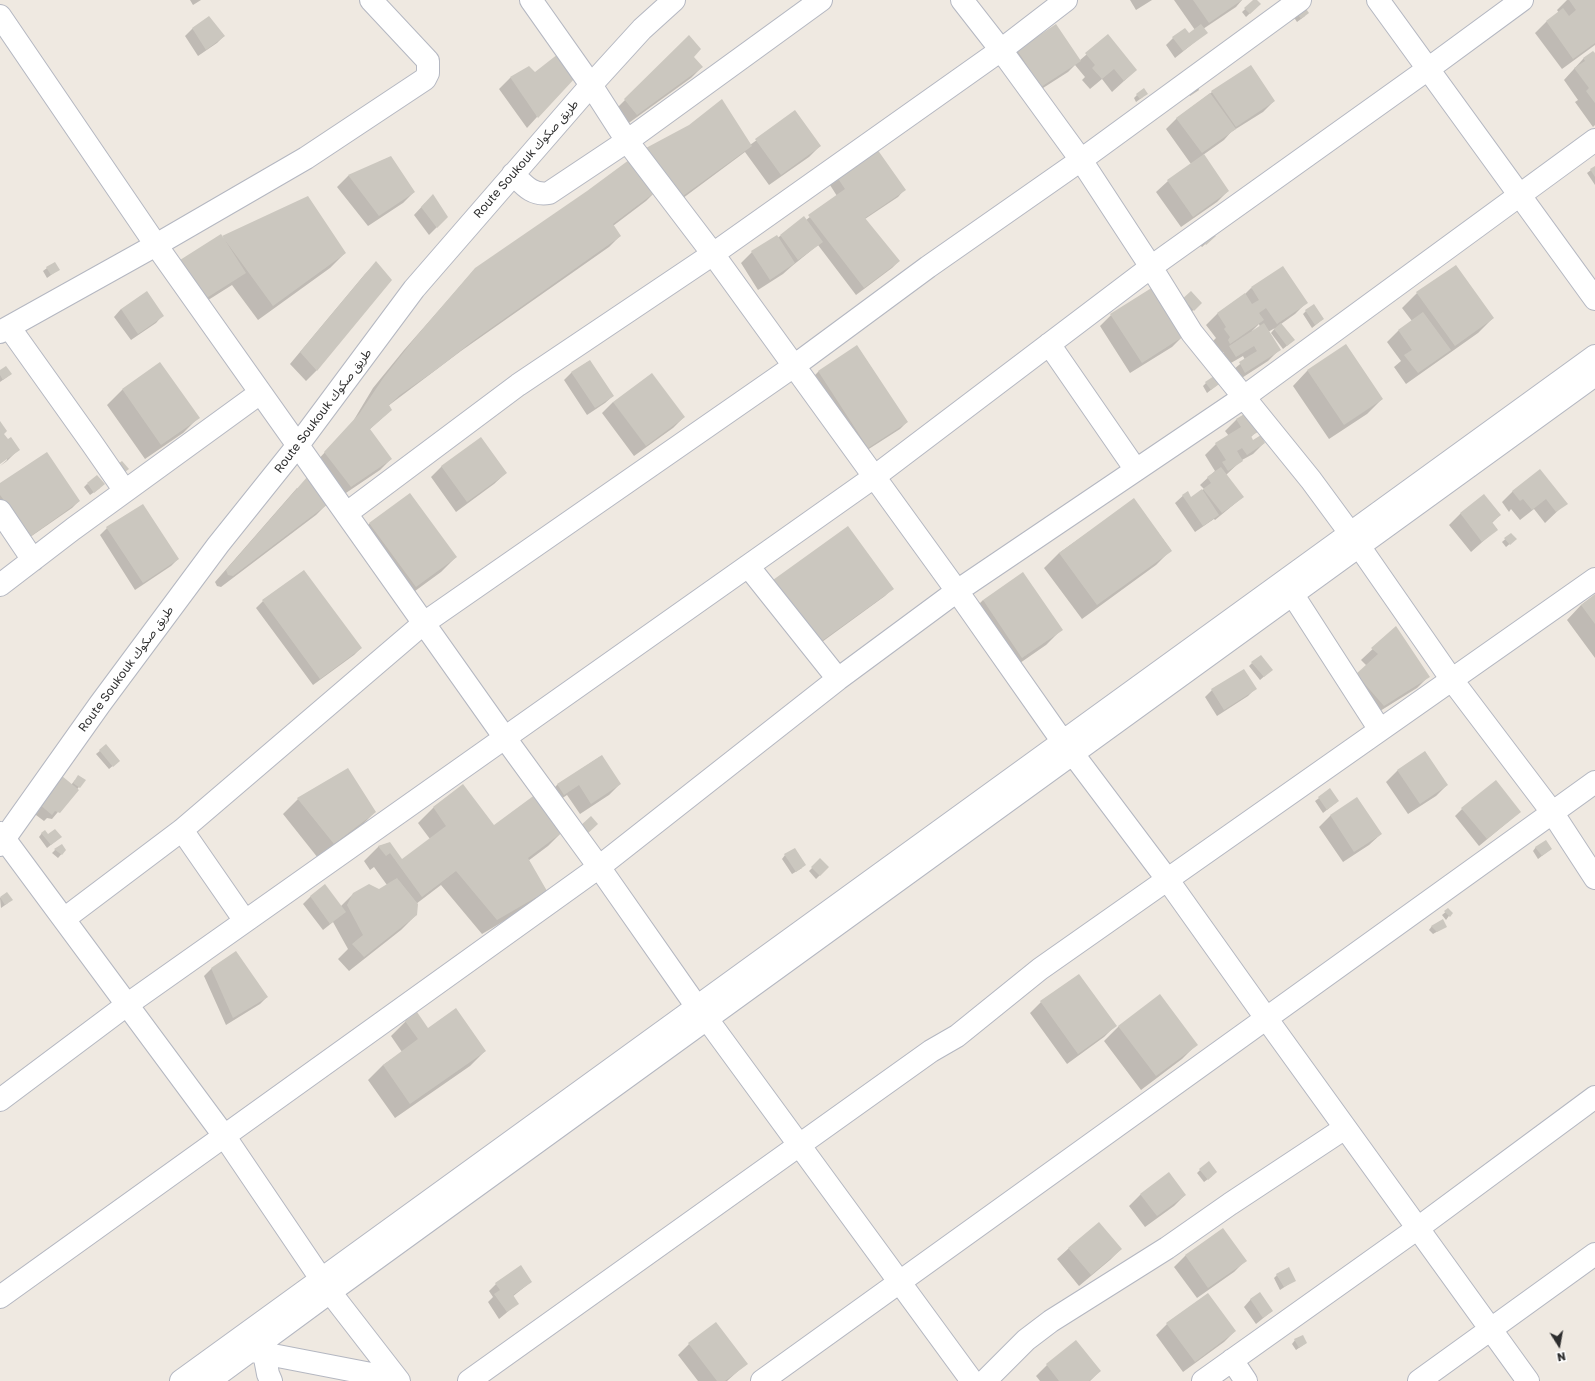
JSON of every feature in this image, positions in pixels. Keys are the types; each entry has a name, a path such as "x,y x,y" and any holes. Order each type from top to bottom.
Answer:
{"street":[{"path":"125,491 92,442 5,330 306,158 425,79 428,73 428,61 371,0"},
{"path":"531,0 591,85 627,141 713,254 957,591 1068,748 1167,879 1528,1381"},
{"name":"Route Soukouk طريق صكوك","path":"1,839 213,551 298,445 414,289 591,85 642,29 674,0"},
{"path":"513,174 531,191 541,194 549,193 627,141 821,0"},
{"path":"962,0 1001,50 1081,160 1192,333 1311,480 1355,540 1452,680 1552,812 1595,878"},
{"path":"347,513 518,385 713,254 1001,50 1066,0"},
{"path":"64,919 182,830 424,623 794,366 928,267 1081,160 1300,0"},
{"path":"1378,0 1595,299"},
{"path":"0,1100 128,1004 874,477 1151,267 1522,0"},
{"path":"0,16 156,245 505,738 599,867 702,1013 972,1381"},
{"path":"0,1297 225,1137 599,867 838,679 957,591 1244,397 1595,140"},
{"path":"1049,344 1136,470"},
{"path":"1068,748 1293,594 1355,540 1595,356"},
{"path":"181,1381 326,1285 1355,540 1595,375"},
{"path":"0,585 125,491 260,393"},
{"path":"0,511 33,560"},
{"path":"748,566 838,679"},
{"path":"469,1381 931,1051 957,1036 1040,968 1595,579"},
{"path":"1293,594 1380,730"},
{"path":"762,1381 1595,782"},
{"path":"182,830 245,921"},
{"path":"1,839 128,1004 225,1137 326,1285 398,1380"},
{"path":"1203,1381 1418,1228 1595,1097"},
{"path":"985,1381 1026,1340 1051,1321 1167,1248 1230,1204 1345,1128"},
{"path":"1419,1381 1595,1254"},
{"path":"209,1381 258,1352 326,1285"},
{"path":"258,1352 333,1374 398,1380"},
{"path":"258,1352 271,1381"},
{"path":"1232,1360 1246,1381"}],"building":[{"path":"1193,0 1242,0 1209,23"},
{"path":"1253,0 1257,0 1261,4 1250,14 1244,8"},
{"path":"1569,0 1595,0 1595,43 1573,59 1546,21 1563,8 1569,16 1576,10"},
{"path":"1304,6 1309,13 1301,19 1296,12"},
{"path":"209,16 225,36 206,50 192,28"},
{"path":"1056,24 1081,61 1041,87 1017,50"},
{"path":"1201,24 1208,33 1183,51 1172,37 1185,28 1189,33"},
{"path":"1108,34 1137,70 1124,81 1114,69 1102,79 1092,68 1095,65 1085,53"},
{"path":"689,35 701,49 694,57 703,67 637,115 624,99"},
{"path":"1593,51 1595,53 1595,103 1586,91 1589,88 1574,68 1585,61 1583,58"},
{"path":"558,54 576,77 538,118 510,77 529,66 535,72"},
{"path":"1251,65 1275,101 1236,127 1211,91"},
{"path":"1144,88 1148,94 1140,99 1136,94"},
{"path":"1210,93 1236,129 1202,153 1176,118"},
{"path":"722,99 752,146 683,196 646,148 689,125"},
{"path":"795,110 821,146 781,175 755,139"},
{"path":"877,149 906,190 865,218 900,261 864,288 808,215 845,189 837,177"},
{"path":"1204,154 1229,191 1193,217 1167,180"},
{"path":"391,156 415,192 379,216 348,175"},
{"path":"633,157 658,190 613,224 621,236 473,341 400,395 389,405 392,410 370,429 392,459 351,487 324,452 359,414 384,377 415,338 475,268 587,191"},
{"path":"1595,166 1595,177 1590,169"},
{"path":"433,194 448,217 437,228 421,207"},
{"path":"308,196 346,253 273,306 222,236"},
{"path":"804,216 823,242 798,260 780,235"},
{"path":"1210,231 1216,236 1206,245 1201,239"},
{"path":"221,234 246,273 205,299 180,260"},
{"path":"777,235 795,263 770,280 751,251"},
{"path":"376,261 392,280 317,371 300,352"},
{"path":"55,262 60,270 51,275 46,267"},
{"path":"1456,265 1494,318 1455,346 1416,292"},
{"path":"1283,266 1308,303 1277,324 1266,308 1259,313 1264,320 1230,344 1228,340 1230,337 1224,329 1226,327 1217,313 1245,293 1252,304 1259,300 1251,287"},
{"path":"1153,287 1184,336 1142,363 1110,314"},
{"path":"147,291 164,316 138,334 121,309"},
{"path":"1191,291 1202,303 1194,311 1189,305 1184,308 1179,302"},
{"path":"1314,304 1324,319 1315,325 1305,310"},
{"path":"1423,312 1451,350 1418,373 1404,355 1412,350 1398,330"},
{"path":"1264,323 1281,350 1245,373 1239,362 1257,351 1254,346 1236,357 1229,346"},
{"path":"1281,323 1295,340 1287,346 1274,329"},
{"path":"1346,344 1383,399 1344,425 1307,370"},
{"path":"857,345 908,422 868,448 818,371"},
{"path":"590,360 614,396 595,408 571,372"},
{"path":"160,362 200,418 161,445 122,389"},
{"path":"6,366 12,374 3,380 0,375 0,370"},
{"path":"652,373 685,417 646,446 613,402"},
{"path":"1217,374 1222,382 1211,390 1205,382"},
{"path":"1246,413 1258,432 1251,436 1253,440 1261,435 1265,443 1247,455 1242,448 1237,451 1243,461 1228,471 1222,462 1226,460 1215,443 1241,427 1236,419"},
{"path":"0,421 7,431 4,434 8,439 11,437 20,450 0,464"},
{"path":"481,437 507,473 467,502 441,466"},
{"path":"47,452 80,501 31,536 0,495 0,483"},
{"path":"122,461 129,469 122,474 115,466"},
{"path":"1221,467 1244,497 1222,513 1203,489 1211,483 1207,477"},
{"path":"1540,469 1568,504 1556,512 1546,499 1532,510 1523,499 1520,501 1512,491"},
{"path":"97,475 105,484 94,493 87,483"},
{"path":"308,476 328,504 233,576 228,575 226,570"},
{"path":"1202,489 1219,515 1203,526 1182,495 1188,491 1191,497"},
{"path":"410,493 457,557 416,587 369,523"},
{"path":"1484,494 1501,515 1492,522 1498,530 1482,542 1460,513"},
{"path":"1134,498 1172,551 1097,605 1059,553"},
{"path":"143,504 179,559 143,583 106,527"},
{"path":"848,526 894,589 819,643 773,580"},
{"path":"1511,533 1517,539 1510,545 1504,538"},
{"path":"304,570 362,648 320,679 262,600"},
{"path":"1023,572 1063,630 1022,658 983,600"},
{"path":"1595,594 1595,624 1581,605"},
{"path":"1396,626 1430,677 1384,706 1356,674 1378,654 1371,648"},
{"path":"1261,655 1273,670 1264,677 1251,662"},
{"path":"1244,669 1257,689 1224,710 1211,689"},
{"path":"106,744 120,761 113,767 99,750"},
{"path":"1425,751 1448,785 1420,804 1397,770"},
{"path":"602,755 621,784 591,804 579,785 564,795 557,784"},
{"path":"348,768 376,812 334,844 297,798"},
{"path":"78,775 86,780 80,788 73,783"},
{"path":"62,776 79,790 60,813 55,811 52,815 39,804"},
{"path":"1496,780 1521,812 1487,839 1461,808"},
{"path":"463,784 494,825 536,794 564,831 528,858 547,891 497,920 456,871 422,897 390,853 386,856 378,846 390,842 402,859 446,826 433,807"},
{"path":"1330,788 1339,801 1327,810 1318,797"},
{"path":"1357,797 1382,834 1354,852 1330,815"},
{"path":"591,816 598,824 586,835 579,827"},
{"path":"55,829 62,837 51,845 41,833 45,830 48,834"},
{"path":"1546,840 1552,849 1542,856 1535,847"},
{"path":"62,844 66,850 62,855 54,849"},
{"path":"795,848 806,865 796,872 784,854"},
{"path":"820,858 829,867 820,876 811,867"},
{"path":"397,878 418,904 417,915 364,957 352,944 363,935 347,905 353,893 369,884 379,889"},
{"path":"325,884 346,912 330,924 310,896"},
{"path":"7,892 13,900 5,905 0,897"},
{"path":"1448,908 1453,913 1450,917 1444,911"},
{"path":"1443,919 1447,927 1437,932 1431,926"},
{"path":"236,951 268,997 233,1018 211,968"},
{"path":"1079,974 1117,1026 1078,1054 1040,1001"},
{"path":"1160,994 1198,1045 1156,1076 1118,1026"},
{"path":"456,1008 486,1051 410,1104 383,1065 418,1039 405,1021 417,1012 428,1028"},
{"path":"1209,1161 1217,1172 1208,1180 1199,1169"},
{"path":"1169,1172 1186,1195 1157,1216 1140,1194"},
{"path":"1099,1222 1122,1249 1091,1275 1068,1248"},
{"path":"1223,1228 1247,1261 1208,1288 1185,1255"},
{"path":"521,1265 532,1282 513,1295 519,1304 507,1312 494,1294 500,1290 495,1283"},
{"path":"1289,1267 1296,1281 1284,1287 1276,1274"},
{"path":"1260,1292 1273,1311 1263,1318 1250,1299"},
{"path":"1208,1293 1236,1331 1195,1362 1166,1323"},
{"path":"716,1322 748,1364 725,1381 717,1381 688,1343"},
{"path":"1303,1335 1307,1343 1299,1348 1294,1339"},
{"path":"1076,1340 1101,1371 1089,1381 1059,1381 1046,1364"}]}
